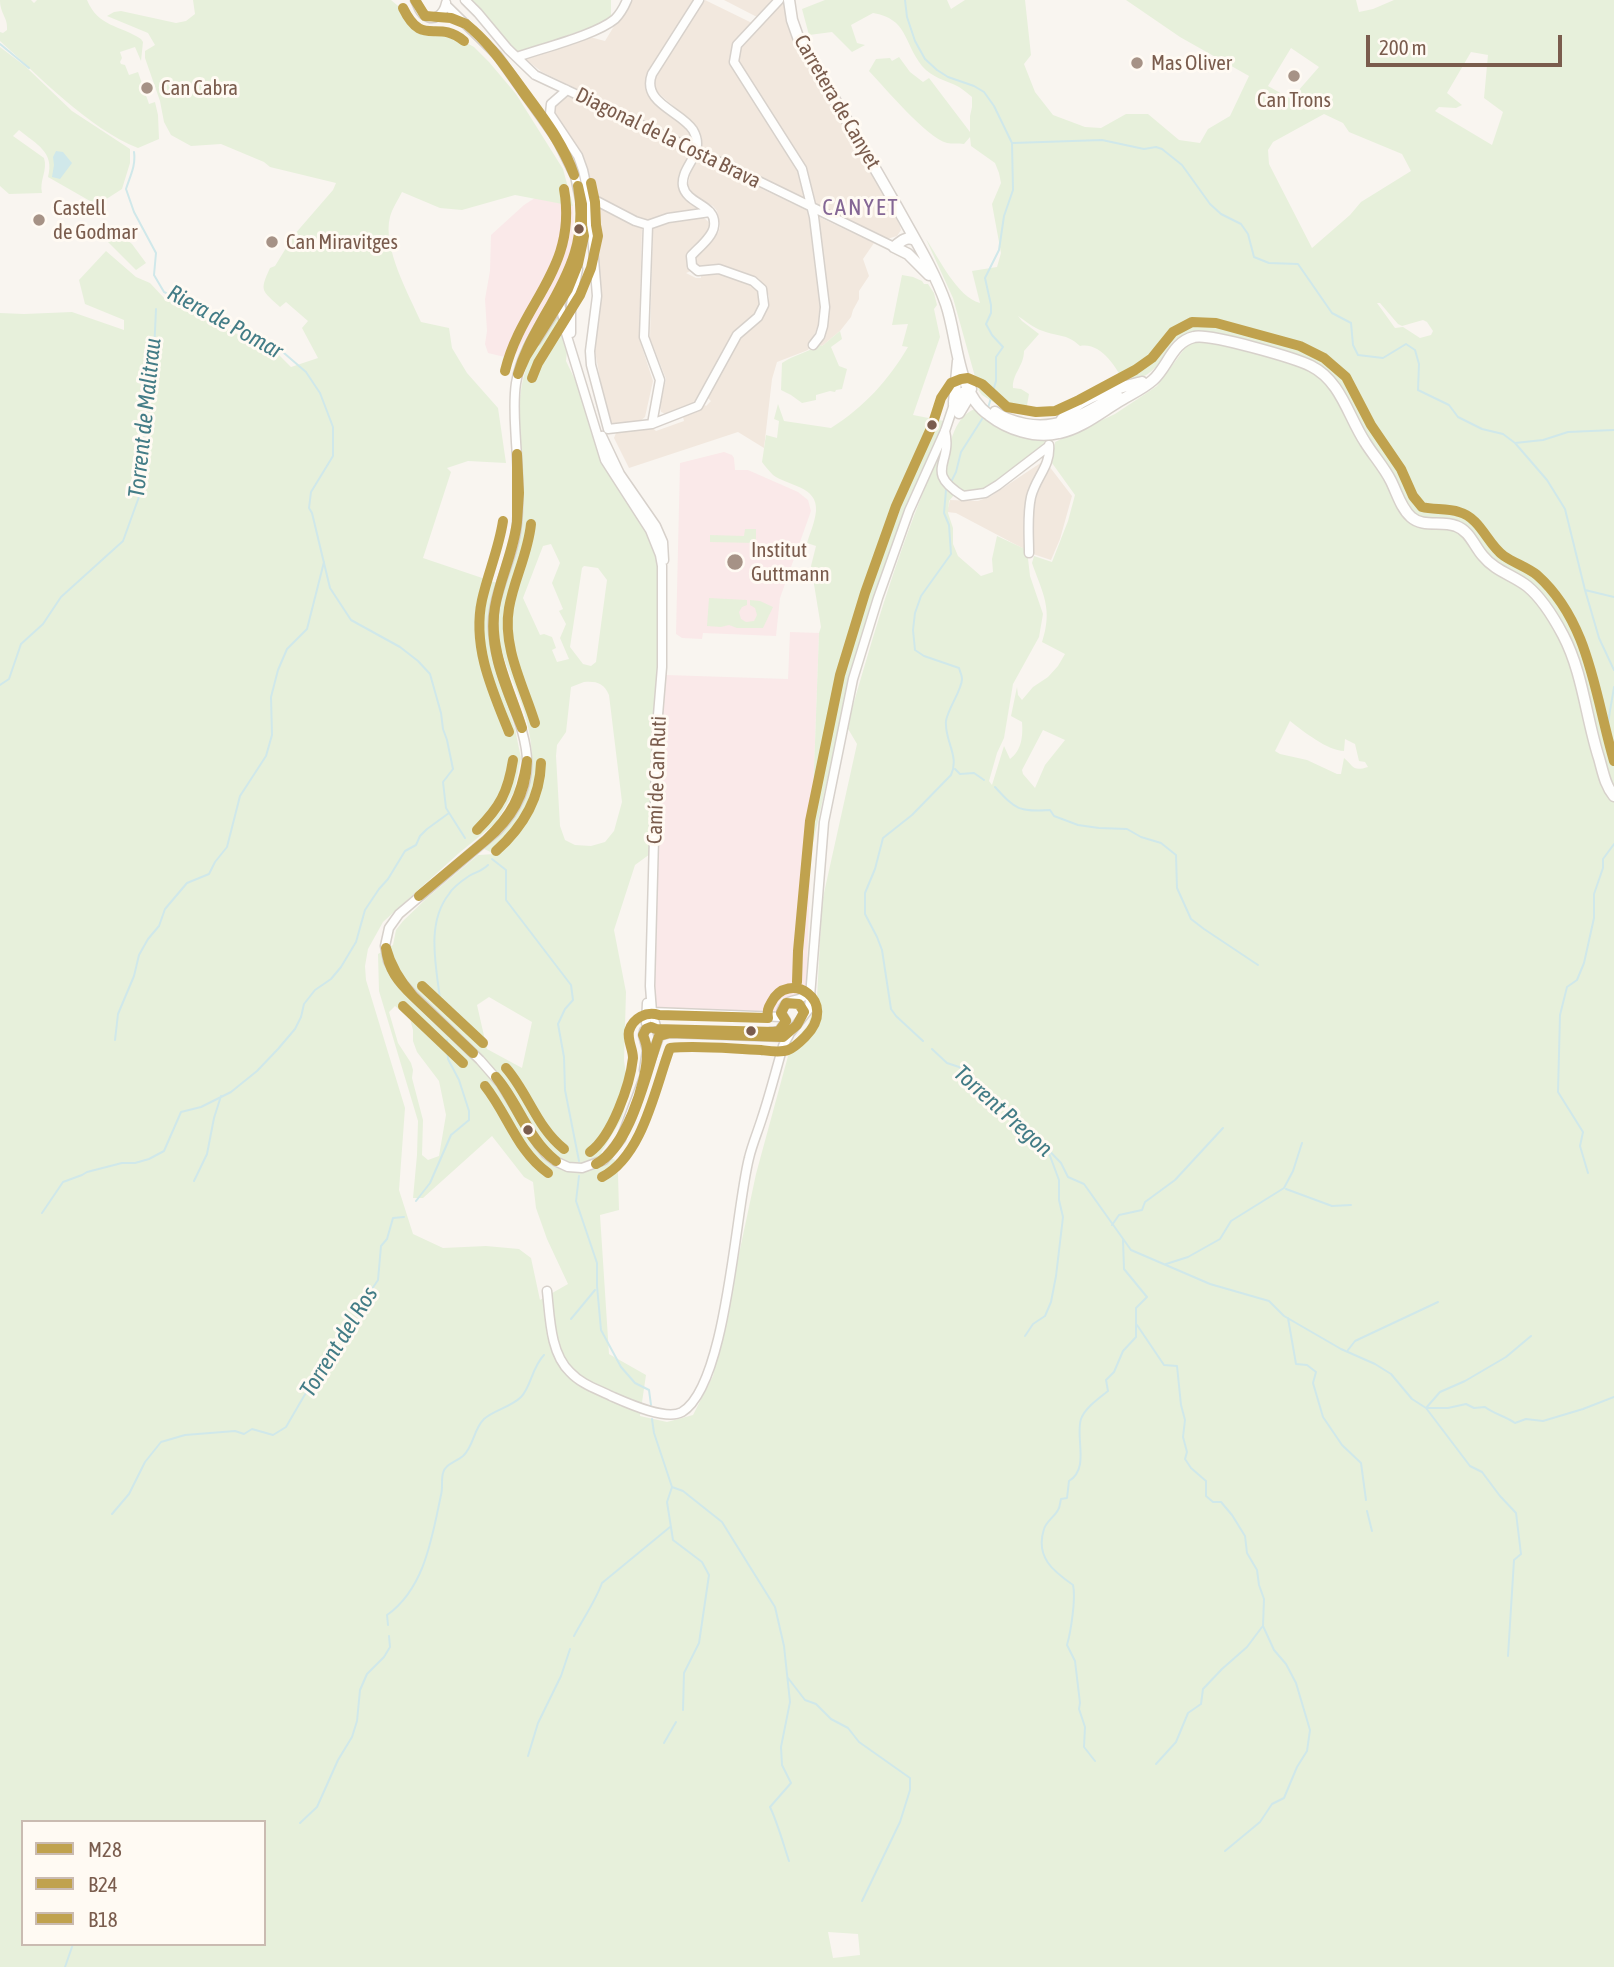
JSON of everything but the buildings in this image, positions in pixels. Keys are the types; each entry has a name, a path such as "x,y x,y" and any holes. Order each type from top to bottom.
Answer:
{"street":[{"name":"Diagonal de la Costa Brava","path":"465,0 535,75 697,150 810,207 898,244"},
{"path":"517,57 601,27 616,18 627,0"},
{"path":"567,90 551,104 550,114 578,156 589,197 597,296 590,351 608,429 652,424 698,406 737,335 758,317 765,305 762,289 753,281 719,269 698,271 692,266 691,256 714,231 715,222 710,212 693,200 683,188 683,179 697,150 696,135 692,127 654,97 650,89 649,81 699,0"},
{"path":"779,0 737,45 734,62 802,169 814,217 825,307 823,326 813,345"},
{"name":"Carretera de Canyet","path":"792,0 795,19 803,36 918,233 955,314 960,353"},
{"name":"Carretera de Canyet","path":"792,0 792,20 799,37 904,220 941,293 960,353 969,394 979,403"},
{"path":"417,2 421,12 434,18 440,15 446,2 503,63 564,151 579,191 582,233 560,303"},
{"path":"440,15 463,22"},
{"path":"589,197 635,222 648,225 668,218 710,212"},
{"path":"900,202 914,232 915,245 908,254"},
{"path":"898,244 904,220"},
{"path":"648,225 644,337 660,380 652,424"},
{"name":"Camí de Can Ruti","path":"571,343 571,305 584,236 582,233"},
{"path":"898,244 911,238 920,243 933,266"},
{"path":"898,244 930,276 941,293"},
{"path":"576,254 561,288 521,359 514,407 519,500 516,535 494,607 496,650 525,738 527,776 521,796 506,821 394,920 386,946 388,961 396,976 501,1084 538,1144 555,1161 569,1167 582,1168 604,1160 621,1139 643,1084 657,1034"},
{"path":"520,368 578,269"},
{"name":"Camí de Can Ruti","path":"560,303 566,333 604,455 650,530 657,547 662,575"},
{"path":"960,353 979,403 1017,430 1050,435 1073,428 1154,380 1180,344 1195,336 1296,360 1315,368 1329,379 1365,443 1389,477 1401,503 1412,517 1419,522 1455,525 1471,538 1495,568 1527,585 1546,606 1574,659 1598,758 1606,783 1614,796"},
{"path":"956,409 960,353"},
{"path":"1001,420 1044,426 1058,425 1068,412 1082,408 1109,391 1142,382 1162,368"},
{"path":"643,1084 647,1050 644,1031 657,1034 775,1032 784,1030 809,1009 824,822 853,679 909,511 956,409 960,394 969,394"},
{"path":"1082,408 1092,413 1118,402"},
{"path":"956,409 979,403"},
{"path":"1050,435 1081,419 1082,408"},
{"name":"Camí de Can Ruti","path":"593,418 623,478 654,523 663,542 662,667 657,727 650,986 646,1023 657,1034"},
{"path":"945,432 947,441 941,468 948,486 963,496 985,493 1049,446"},
{"path":"1029,553 1028,517 1031,498 1050,456 1050,435"},
{"name":"Camí de Can Ruti","path":"604,455 615,472 623,478"},
{"name":"Camí de Can Ruti","path":"630,499 635,501 650,522 654,523"},
{"name":"Camí de Can Ruti","path":"654,523 657,547"},
{"name":"Camí de Can Ruti","path":"650,986 657,1034"},
{"path":"547,1292 557,1349 570,1372 585,1384 654,1412 677,1414 693,1403 707,1378 718,1342 749,1158 784,1030 781,1013 783,1006 806,996 811,986"},
{"path":"792,1001 801,1004 804,1012 800,1019"},
{"path":"652,1012 784,1030"},
{"path":"646,1042 652,1044 657,1034"}],"shaded area":[{"path":"630,0 695,0 647,73 645,82 650,95 688,128 694,142 691,144 542,72 524,58 590,37 605,41"},
{"path":"705,0 752,23 733,45 730,60 799,171 805,196 802,197 701,149 697,127 656,91 655,75"},
{"path":"724,0 772,0 757,17"},
{"path":"783,0 786,0 805,58 890,205 901,230 897,236 887,239 814,204 805,168 739,61 741,47"},
{"path":"568,97 690,153 680,182 701,210 645,220 637,219 591,193 583,161 554,115 555,105"},
{"path":"698,158 808,211 821,303 820,321 808,350 777,362 772,379 764,448 738,432 629,468 614,438 616,433 653,428 656,431 684,421 683,417 706,406 711,401 708,398 741,336 762,319 769,303 769,296 759,279 727,267 696,266 696,256 718,233 720,227 717,211 695,197 688,185"},
{"path":"538,196 573,206 574,235 568,263 513,359 488,353 485,344 485,299 490,271 491,235"},
{"path":"592,203 642,228 639,338 653,381 645,417 639,422 612,424 605,406 595,351 600,298"},
{"path":"819,217 874,243 863,259 869,276 859,291 859,299 851,317 840,331 822,346 818,345 827,325 828,309"},
{"path":"704,218 711,224 709,231 689,254 687,261 691,271 686,273 701,278 701,274 716,272 751,285 759,292 760,305 734,334 697,400 666,414 661,412 660,406 666,379 650,338 653,227 679,220"},
{"name":"Institut Guttmann","path":"724,452 734,458 735,470 748,470 798,492 808,500 811,511 780,598 776,636 703,633 702,639 682,638 676,634 680,463"},
{"path":"1045,460 1037,477 1026,550 956,513 947,512 950,500 978,501 991,496"},
{"path":"1049,466 1072,496 1051,560 1033,554 1032,539 1034,500"},
{"path":"790,632 819,633 806,991 802,996 782,998 778,1003 777,1013 654,1009 660,717 666,675 788,679"}],"green space":[{"path":"0,0 31,0 34,3 37,0 87,0 103,21 141,39 141,61 135,47 120,52 120,62 125,65 129,75 138,72 149,104 155,102 159,139 138,148 101,128 65,100 0,41 0,32 7,30"},
{"path":"193,0 391,0 423,27 456,37 474,47 516,94 563,169 573,206 515,195 462,210 440,208 402,192 390,217 393,256 421,322 449,328 452,348 467,373 498,408 506,463 468,461 447,468 451,472 423,558 497,583 490,614 489,637 521,758 514,792 496,823 383,922 368,949 366,980 405,1108 399,1190 413,1234 443,1248 486,1246 519,1249 531,1258 540,1300 568,1284 536,1208 533,1182 524,1177 492,1136 423,1198 413,1198 418,1121 379,991 378,954 393,945 396,930 427,898 478,855 495,854 484,849 515,815 530,779 531,740 501,648 498,617 516,549 524,503 520,425 522,387 535,346 558,316 567,351 566,361 647,528 658,561 658,646 650,854 635,865 614,930 626,992 624,1061 629,1091 622,1118 601,1153 615,1160 619,1210 600,1215 609,1354 646,1375 640,1416 667,1422 693,1415 713,1376 756,1174 791,1045 808,1025 817,998 822,902 857,744 847,727 902,549 943,446 937,474 946,489 954,495 949,501 948,513 953,528 953,544 958,556 981,576 993,572 992,559 997,536 1027,550 1030,576 1043,614 1039,637 1013,684 1004,738 989,781 992,785 1004,746 1010,759 1021,742 1022,722 1011,716 1017,687 1022,700 1033,687 1048,677 1065,654 1042,642 1047,611 1032,563 1034,556 1052,562 1075,495 1052,463 1055,442 1115,414 1157,386 1191,340 1220,343 1242,350 1247,342 1209,332 1181,336 1173,342 1152,371 1125,384 1107,357 1095,348 1080,346 1066,337 1039,330 1018,316 1039,334 1024,351 1013,383 1013,388 1029,394 1026,411 1001,407 982,395 953,298 926,239 956,285 980,303 972,271 997,267 1001,253 992,204 1001,183 999,173 995,163 971,146 970,137 964,144 949,143 928,132 869,71 876,59 890,58 892,61 899,57 910,72 923,82 929,78 970,132 972,97 926,70 893,20 873,13 851,25 857,43 865,45 852,52 832,32 809,35 802,9 825,0 947,0 951,9 965,0 1025,0 1031,55 1024,64 1035,92 1053,115 1085,127 1101,128 1126,114 1148,114 1179,140 1200,143 1208,129 1230,116 1249,76 1180,37 1126,0 1356,0 1359,12 1394,0 1614,0 1614,1967 0,1967 0,313 72,312 124,330 124,320 85,304 79,280 106,251 136,277 150,283 165,299 268,349 291,367 318,358 302,328 308,321 286,302 280,307 266,294 264,282 270,268 275,266 294,235 336,183 270,167 221,144 191,146 171,135 164,122 160,101 145,58 145,51 155,45 148,33 107,16 121,11 176,23 186,21 195,14","holes":["1291,48 1319,67 1291,99 1268,86","1471,52 1488,55 1484,98 1503,112 1492,145 1435,111 1439,107 1456,108 1462,105 1447,93","1324,114 1343,123 1349,132 1402,154 1411,171 1361,202 1312,248 1269,164 1268,150 1273,142","1377,303 1380,303 1398,324 1402,326 1423,320 1433,331 1431,335 1420,338 1403,327 1395,328","551,544 560,563 552,583 563,609 559,611 566,624 560,638 569,659 557,662 552,650 556,648 552,637 540,635 523,598 543,546","582,568 598,568 607,580 596,662 591,666 583,664 570,647","584,682 602,685 609,695 622,802 614,831 605,842 591,846 575,845 565,840 560,826 556,756 557,745 566,732 571,687","1290,721 1331,748 1344,751 1345,739 1355,744 1359,761 1365,762 1368,767 1356,768 1344,758 1341,774 1337,774 1307,760 1275,751","1043,730 1065,740 1045,765 1035,788 1022,770","489,997 532,1022 522,1068 487,1049 477,1005","395,1006 410,1019 417,1052 439,1081 446,1115 439,1156 428,1160 422,1155 423,1120 412,1078 413,1070 398,1043 389,1012","828,1932 858,1934 860,1955 833,1958"]},
{"path":"470,0 611,0 611,17 591,27 518,53"},
{"path":"0,47 25,66 72,111 130,149 130,163 122,189 97,205 48,177 49,161 43,149 19,130 13,136 44,158 42,193 9,194 0,186"},
{"path":"112,227 132,244 146,263 136,270 108,242"},
{"path":"902,275 928,284 934,293 937,305 934,309 940,337 913,415 944,421 899,527 856,652 811,852 821,627 811,566 816,546 807,543 816,511 812,496 773,475 762,462 766,435 777,438 779,421 774,419 778,404 784,421 831,428 865,402 884,382 908,347 902,346 908,324 892,325"},
{"path":"840,331 842,339 831,347 839,366 847,369 842,389 816,395 816,400 802,403 781,390 782,363 822,346"},
{"path":"975,409 998,426 1046,440 1034,454 1012,471 978,492 966,494 951,484 943,471 956,427 967,413"},
{"path":"745,529 756,529 756,543 710,542 710,535 744,536"},
{"path":"709,598 747,600 747,605 739,612 741,619 746,622 754,621 757,615 755,608 750,605 750,600 773,607 763,628 707,626"}],"water":[{"path":"56,151 63,152 72,163 60,179 52,177"}],"waterway":[{"path":"905,0 915,41 925,59 948,77 984,92 1012,143 1013,190 1004,216 999,250 985,278 991,305 986,324 1003,347 996,357 996,381 988,408"},
{"name":"Riera de Pomar","path":"0,44 29,68"},
{"path":"1013,143 1102,140 1144,149 1162,149 1182,165 1210,204 1221,214 1241,224 1248,234 1254,257 1269,263 1298,264 1332,313 1351,323 1353,345 1358,355 1383,358 1406,344 1415,350 1419,364 1418,390 1449,405 1458,417 1482,429 1503,434 1515,443 1547,480 1565,509 1599,638 1614,670"},
{"name":"Riera de Pomar","path":"134,152 126,189 134,212 156,253 154,275 164,292 216,317 249,337 277,347 306,372 320,393 333,427 333,456 311,492 309,508 330,588 351,620 400,647 430,674 453,769 443,782 446,808 465,838"},
{"name":"Torrent de Malitrau","path":"0,685 9,679 21,644 43,624 61,597 123,541 140,494 156,309"},
{"path":"951,482 961,452 984,416"},
{"path":"1515,443 1543,440 1568,432 1614,430"},
{"path":"923,1041 891,1009 882,950 865,914 865,893 883,838 912,815 951,775 953,768 946,721 960,688 962,679 959,668 924,656 915,650 913,630 921,596 951,554 949,525 944,513 948,487"},
{"path":"115,1040 118,1014 134,976 139,955 159,926 165,909 187,883 209,874 227,847 240,796 266,756 272,735 271,697 278,670 287,649 307,629 324,562"},
{"path":"1585,590 1614,597"},
{"path":"1614,687 1607,734 1614,761"},
{"path":"955,769 960,774 974,773 984,780"},
{"path":"995,787 1019,808 1050,810 1054,816 1078,825 1127,829 1161,843 1176,855 1177,888 1191,919 1258,965"},
{"path":"42,1213 63,1182 87,1172 149,1159 164,1151 181,1112 201,1107 231,1092 257,1071 295,1029 304,1004 315,990 331,979 341,967 356,942 365,910 405,851 416,845 427,829 449,813"},
{"path":"1588,1173 1580,1146 1583,1132 1558,1092 1560,1015 1567,987 1577,980 1584,963 1594,918 1594,894 1603,868 1603,859 1614,844"},
{"path":"492,859 506,870 506,900 571,985 573,1000 558,1024 564,1057 565,1090 579,1161"},
{"name":"Torrent del Ros","path":"440,999 434,945 437,918 453,889 488,865"},
{"name":"Torrent del Ros","path":"416,1201 430,1183 451,1135 469,1120 469,1111 459,1080 448,1059 447,1040"},
{"name":"Torrent Pregon","path":"932,1049 947,1063 959,1067 1009,1109 1061,1163 1068,1177 1084,1184 1131,1250 1210,1284 1269,1301 1284,1316 1391,1374 1412,1399 1426,1408 1470,1466 1482,1472 1516,1513 1521,1554 1514,1560 1508,1656"},
{"path":"194,1181 207,1154 221,1096"},
{"path":"1112,1225 1119,1215 1142,1210 1145,1202 1175,1180 1223,1128"},
{"path":"1166,1264 1188,1257 1220,1239 1231,1221 1284,1188 1302,1143"},
{"name":"Torrent Pregon","path":"1025,1336 1033,1324 1045,1316 1051,1302 1063,1217 1059,1200 1059,1180 1047,1148"},
{"path":"579,1176 576,1201 597,1263 601,1330 621,1367 635,1383 649,1390 651,1405"},
{"path":"1286,1189 1332,1206 1351,1205"},
{"name":"Torrent del Ros","path":"112,1514 129,1494 145,1462 161,1442 185,1435 235,1431 244,1434 252,1429 273,1435 286,1427 321,1372 331,1347 338,1338 351,1331 373,1298 370,1292 378,1280 381,1246 387,1239 393,1218 404,1217"},
{"path":"1095,1761 1084,1747 1085,1727 1079,1709 1075,1661 1067,1645 1073,1615 1073,1585 1048,1562 1042,1548 1042,1539 1045,1526 1058,1510 1061,1499 1067,1498 1069,1481 1079,1469 1081,1419 1089,1407 1108,1391 1106,1380 1114,1372 1123,1351 1136,1337 1136,1308 1147,1297 1124,1269 1123,1240"},
{"path":"571,1319 595,1290"},
{"path":"1348,1350 1355,1341 1438,1302"},
{"path":"1288,1318 1296,1364 1307,1365 1316,1372 1313,1383 1323,1417 1342,1445 1361,1463 1366,1500"},
{"path":"1137,1325 1164,1365 1177,1366 1185,1420 1185,1459 1206,1481 1206,1496 1213,1502 1221,1502 1245,1536 1247,1553 1257,1570 1264,1599 1263,1626 1274,1650 1286,1664 1296,1683 1310,1730 1307,1751 1284,1798 1272,1804 1260,1822 1225,1851"},
{"path":"1426,1408 1440,1392 1506,1357 1531,1336"},
{"path":"388,1625 387,1615 410,1591 425,1561 442,1492 444,1470 467,1452 484,1419 521,1397 544,1355"},
{"path":"1427,1408 1448,1408 1466,1404 1474,1408 1485,1407 1515,1423 1526,1419 1543,1421 1614,1397"},
{"path":"652,1419 672,1487 683,1491 722,1522 775,1607 784,1646 790,1702 781,1747 782,1765 791,1783 770,1807 789,1861"},
{"path":"672,1487 667,1502 673,1540 702,1562 709,1575 699,1643 684,1673 683,1710"},
{"path":"1367,1511 1372,1531"},
{"path":"574,1636 602,1583 670,1527"},
{"path":"1156,1764 1176,1742 1188,1713 1201,1704 1203,1689 1247,1647 1262,1627"},
{"path":"300,1823 317,1807 338,1760 352,1737 357,1721 360,1690 367,1674 390,1647 389,1636"},
{"path":"528,1756 538,1723 561,1676 570,1649"},
{"path":"788,1678 805,1700 816,1704 831,1719 848,1728 859,1742 910,1778 910,1790 900,1822 862,1901"},
{"path":"664,1743 676,1722"},
{"path":"65,1967 72,1946"}],"transit line":[{"name":"M28","path":"415,0 425,16 451,18 473,30"},
{"name":"B24","path":"403,8 417,27 445,32 464,41"},
{"name":"M28","path":"473,30 501,61 547,123 565,153 574,175"},
{"name":"M28","path":"473,30 501,61 546,123 574,175"},
{"name":"B24","path":"532,378 538,363 580,295 591,268 598,236 591,183"},
{"name":"M28","path":"518,374 523,358 575,253 580,222 578,186"},
{"name":"M28","path":"518,374 526,356 568,289 578,264 584,236 578,186"},
{"name":"B24","path":"505,371 523,324 556,263 563,241 566,217 564,189"},
{"name":"B18","path":"797,982 810,821 840,675 896,506 932,426 941,398 951,383 961,379 968,378 982,384 1007,407 1036,412 1055,411 1135,370 1152,358 1173,332 1192,322 1216,323 1300,346 1324,358 1346,377 1371,425 1401,469 1413,496 1422,507 1467,515 1498,551 1537,575 1555,594 1580,638 1614,761"},
{"name":"M28","path":"517,454 517,522"},
{"name":"M28","path":"517,454 517,522"},
{"name":"B24","path":"503,521 482,600 480,634 485,668 509,732"},
{"name":"M28","path":"517,522 497,596 494,623 501,669 522,728"},
{"name":"M28","path":"517,522 497,596 493,622 500,669 522,728"},
{"name":"B24","path":"531,524 511,597 508,623 515,667 535,723"},
{"name":"B24","path":"477,830 502,798 513,760"},
{"name":"M28","path":"486,840 514,805 527,761"},
{"name":"M28","path":"486,840 503,824 516,805 524,785 527,761"},
{"name":"B24","path":"496,851 528,812 537,789 541,763"},
{"name":"M28","path":"419,896 486,840"},
{"name":"M28","path":"419,896 486,840"},
{"name":"M28","path":"386,948 396,974 413,996"},
{"name":"M28","path":"386,948 395,975 413,996"},
{"name":"B24","path":"422,986 483,1043"},
{"name":"B24","path":"590,1152 606,1134 624,1095 633,1058 629,1031 637,1019 649,1014 768,1018 771,1003 779,993 789,988 808,993 815,1001 815,1024 803,1039 788,1050 778,1052 704,1047 670,1048 638,1138 628,1154 602,1177"},
{"name":"M28","path":"413,996 473,1053"},
{"name":"M28","path":"413,996 473,1053"},
{"name":"M28","path":"786,1003 799,1004 804,1012 797,1025 783,1037 670,1033 659,1036 643,1088 628,1125 619,1141 609,1155 596,1164 606,1156 625,1130 639,1096 646,1064 647,1049 643,1035 646,1029 651,1027 774,1032 779,1031 786,1021 781,1013 786,1003"},
{"name":"B24","path":"403,1006 463,1063"},
{"name":"B24","path":"506,1068 547,1131 564,1149"},
{"name":"M28","path":"496,1077 530,1131 556,1161"},
{"name":"M28","path":"496,1077 529,1132 556,1161"},
{"name":"B24","path":"485,1086 528,1154 548,1173"}],"place":[{"name":"Mas Oliver","path":"1137,63"},
{"name":"Can Trons","path":"1294,76"},
{"name":"Can Cabra","path":"147,88"},
{"name":"Castell de Godmar","path":"39,220"},
{"name":"Can Miravitges","path":"272,242"},
{"name":"Institut Guttmann","path":"735,562"}],"district":[{"name":"CANYET","path":"861,208"}]}
